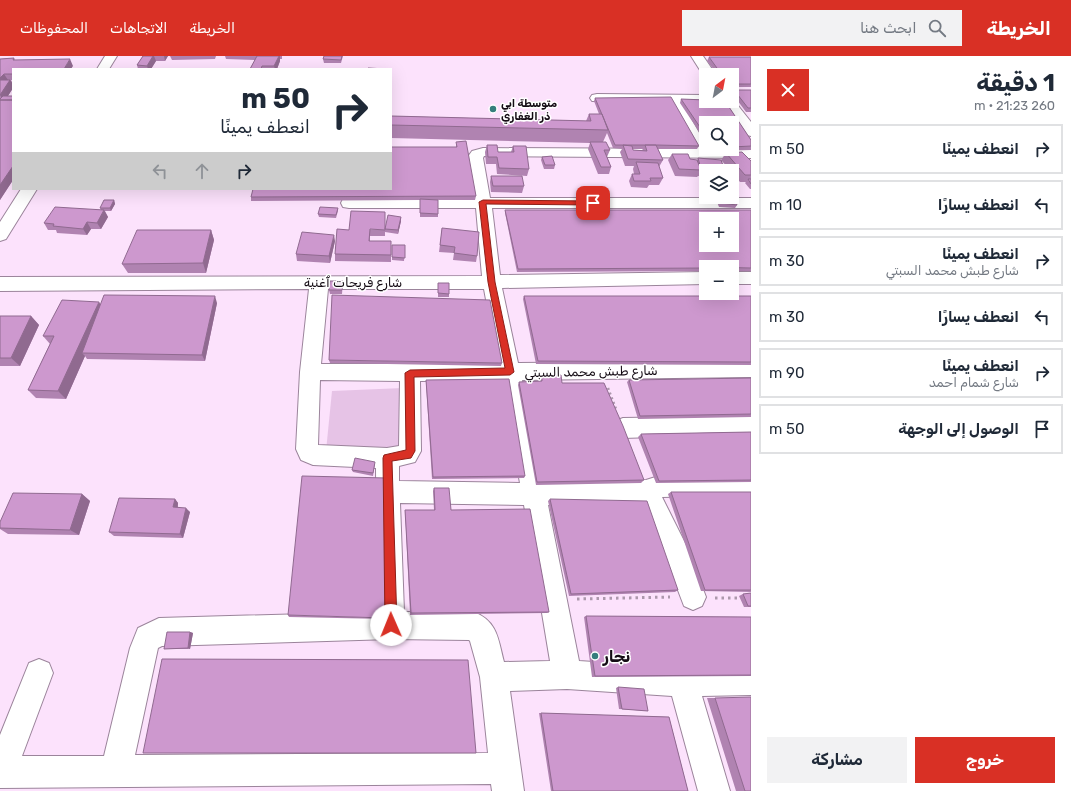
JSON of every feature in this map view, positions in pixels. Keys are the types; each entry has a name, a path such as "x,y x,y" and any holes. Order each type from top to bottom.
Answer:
{"street":[{"path":"104,68 111,56"},
{"path":"697,56 705,68"},
{"path":"597,98 699,99"},
{"path":"673,98 699,146"},
{"path":"744,114 751,132"},
{"path":"567,675 534,494 492,282 483,202 475,158 477,154 483,152 699,153"},
{"path":"739,154 751,154"},
{"path":"0,235 28,190"},
{"path":"349,202 751,203"},
{"name":"شارع فريحات ٱغنية","path":"0,284 492,282 699,278"},
{"path":"739,278 751,278"},
{"path":"319,282 310,372 307,449 309,453 313,455 388,458 407,455 410,451 410,373"},
{"name":"شارع طبش محمد السبتي","path":"310,372 410,373 751,369"},
{"path":"623,428 751,425"},
{"path":"388,458 391,625"},
{"path":"388,492 534,494 646,491 664,485 751,484"},
{"path":"646,491 667,529 684,569 692,597"},
{"path":"39,673 1,772 116,772 507,779 494,677 482,633 474,626 391,625 159,632 148,638 144,648 116,772"},
{"path":"494,677 567,675 683,682 751,681"},
{"path":"683,682 714,791"}],"path":[{"path":"552,599 692,597 744,598"}],"shaded area":[{"path":"403,388 401,451 326,451 332,391"}],"building":[{"path":"143,56 153,56 147,66 137,65"},
{"path":"257,56 279,56 274,66 251,68"},
{"path":"324,56 342,56 341,60 323,59"},
{"path":"709,57 751,57 751,84 739,84 739,68 717,68"},
{"path":"0,59 70,59 65,68 12,68 12,74 4,74 0,78"},
{"path":"0,80 10,80 0,95"},
{"path":"739,90 751,90 751,108 748,108 739,96"},
{"path":"3,96 12,96 12,100 0,99"},
{"path":"671,97 699,146 615,145 595,98"},
{"path":"681,99 699,100 699,108 730,108 735,116 699,116 699,126"},
{"path":"0,100 12,100 12,167 0,185"},
{"path":"589,114 602,114 608,130 392,125 392,116 591,121"},
{"path":"739,122 751,140 751,146 739,147"},
{"path":"466,141 476,196 251,197 253,190 392,190 392,147 457,147 456,142"},
{"path":"590,142 606,142 610,150 604,150 611,167 601,167"},
{"path":"487,145 497,145 498,152 514,152 513,146 526,146 529,169 499,168 497,157 488,157"},
{"path":"623,145 632,146 633,150 647,151 645,145 656,145 663,160 628,159"},
{"path":"739,152 742,152 751,161 751,175 745,175 739,168 739,164 736,164 729,156 739,156"},
{"path":"672,154 688,154 690,159 697,160 699,165 699,170 679,169"},
{"path":"552,156 555,165 545,165 542,157"},
{"path":"698,158 721,160 722,164 700,164"},
{"path":"636,162 658,163 663,178 650,178 651,181 634,181 632,174 640,174"},
{"path":"491,176 522,176 524,186 493,186"},
{"path":"420,199 438,200 438,214 420,213"},
{"path":"104,200 114,200 110,208 100,208"},
{"path":"55,207 104,210 97,223 87,222 83,229 53,226 54,224 44,223"},
{"path":"320,207 338,208 336,215 318,214"},
{"path":"505,210 751,210 751,268 739,268 739,260 699,260 699,268 518,269"},
{"path":"351,211 385,212 385,230 370,229 369,241 391,241 391,255 335,254 337,229 349,230"},
{"path":"388,215 401,217 398,230 385,229"},
{"path":"442,228 479,232 477,256 454,253 455,247 440,245"},
{"path":"137,230 211,230 203,263 122,264"},
{"path":"302,232 334,235 329,256 296,254"},
{"path":"392,245 405,245 405,258 392,257"},
{"path":"330,281 343,281 342,290 329,290"},
{"path":"438,283 449,283 449,294 438,293"},
{"path":"104,295 215,296 202,355 82,353"},
{"path":"332,295 490,300 502,363 329,360"},
{"path":"524,296 699,296 699,300 739,300 739,296 751,296 751,362 538,361"},
{"path":"62,300 99,302 58,391 28,390 54,336 43,336"},
{"path":"0,316 31,316 11,358 0,358"},
{"path":"542,375 561,375 562,383 604,383 644,480 537,482 519,382 542,381"},
{"path":"751,378 751,414 640,416 629,380"},
{"path":"509,379 525,476 433,477 426,380"},
{"path":"751,432 751,480 659,481 641,434"},
{"path":"355,458 375,462 373,473 352,470"},
{"path":"302,476 387,478 385,618 288,615"},
{"path":"434,488 449,488 451,510 530,509 549,612 411,613 405,510 435,510"},
{"path":"671,492 751,492 751,590 705,590"},
{"path":"13,493 82,494 70,530 0,528 0,522"},
{"path":"119,498 175,499 173,507 186,508 180,534 109,532"},
{"path":"550,499 647,501 678,590 571,594"},
{"path":"751,593 751,606 748,606 743,594"},
{"path":"586,616 751,617 751,675 595,676"},
{"path":"167,632 190,632 188,648 164,649"},
{"path":"162,659 468,660 476,753 143,753"},
{"path":"618,687 644,689 648,711 622,709"},
{"path":"751,697 751,791 745,791 715,698"},
{"path":"541,713 669,717 688,791 553,791"}],"place":[{"name":"متوسطة ابي ذر الغفاري","path":"493,109"},
{"name":"نجار","path":"595,656"}],"route":[{"path":"391,625 388,458 407,455 410,451 410,373 510,372 492,282 483,202 593,203"}]}
